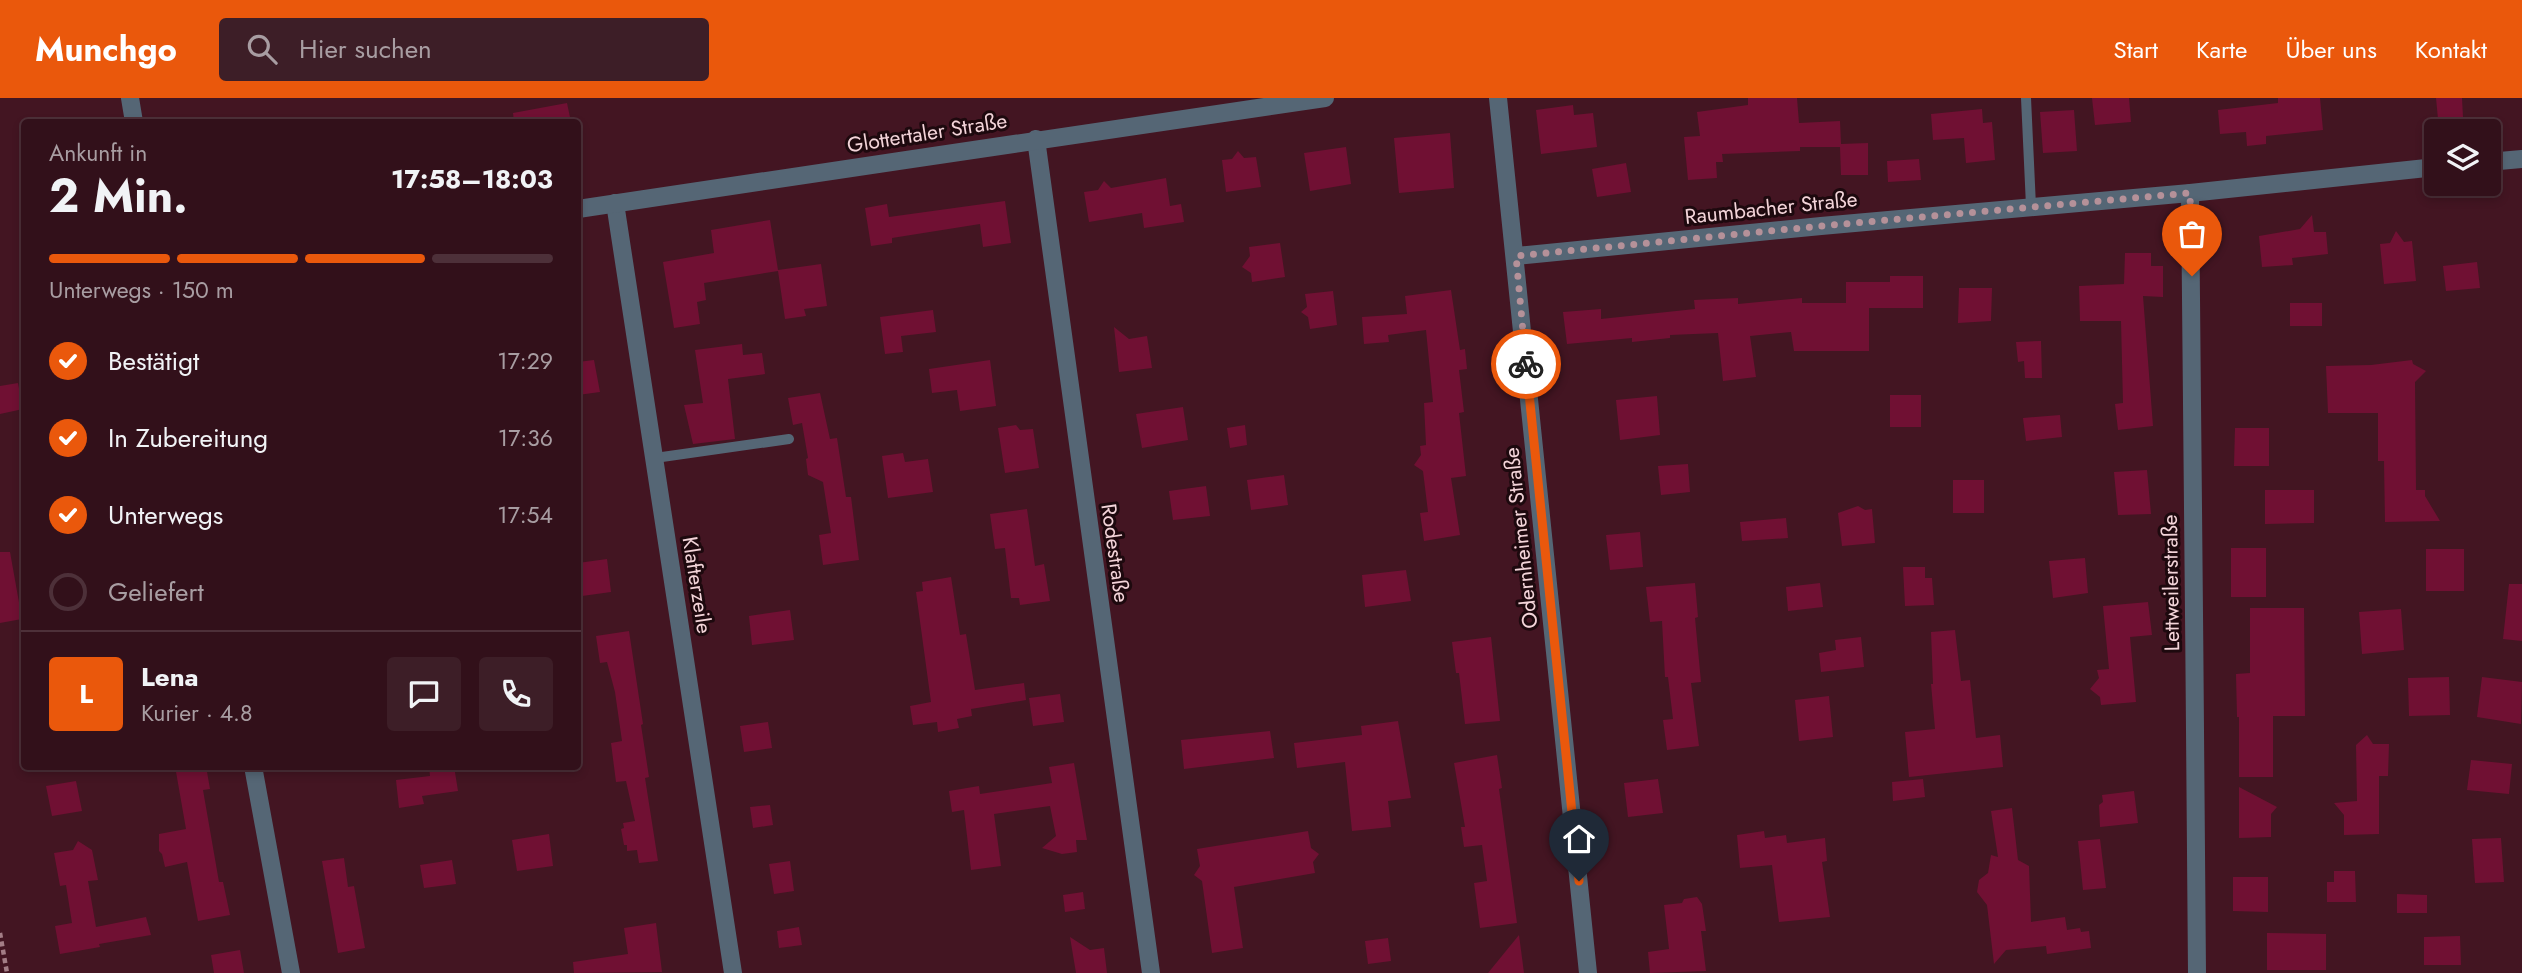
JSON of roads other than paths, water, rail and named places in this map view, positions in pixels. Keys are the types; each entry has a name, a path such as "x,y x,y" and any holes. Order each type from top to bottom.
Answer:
{"street":[{"path":"130,98 134,119"},
{"name":"Glottertaler Straße","path":"581,209 1325,98"},
{"name":"Odernheimer Straße","path":"1498,98 1588,973"},
{"name":"Rodestraße","path":"1036,139 1151,973"},
{"path":"2501,161 2522,159"},
{"name":"Raumbacher Straße","path":"1516,256 2190,193 2424,168"},
{"name":"Lettweilerstraße","path":"2190,193 2194,380 2192,531 2197,973"},
{"name":"Klafterzeile","path":"615,203 733,973"},
{"path":"254,770 291,973"}],"lane":[{"path":"2026,98 2031,206"},
{"path":"655,458 789,439"}]}
